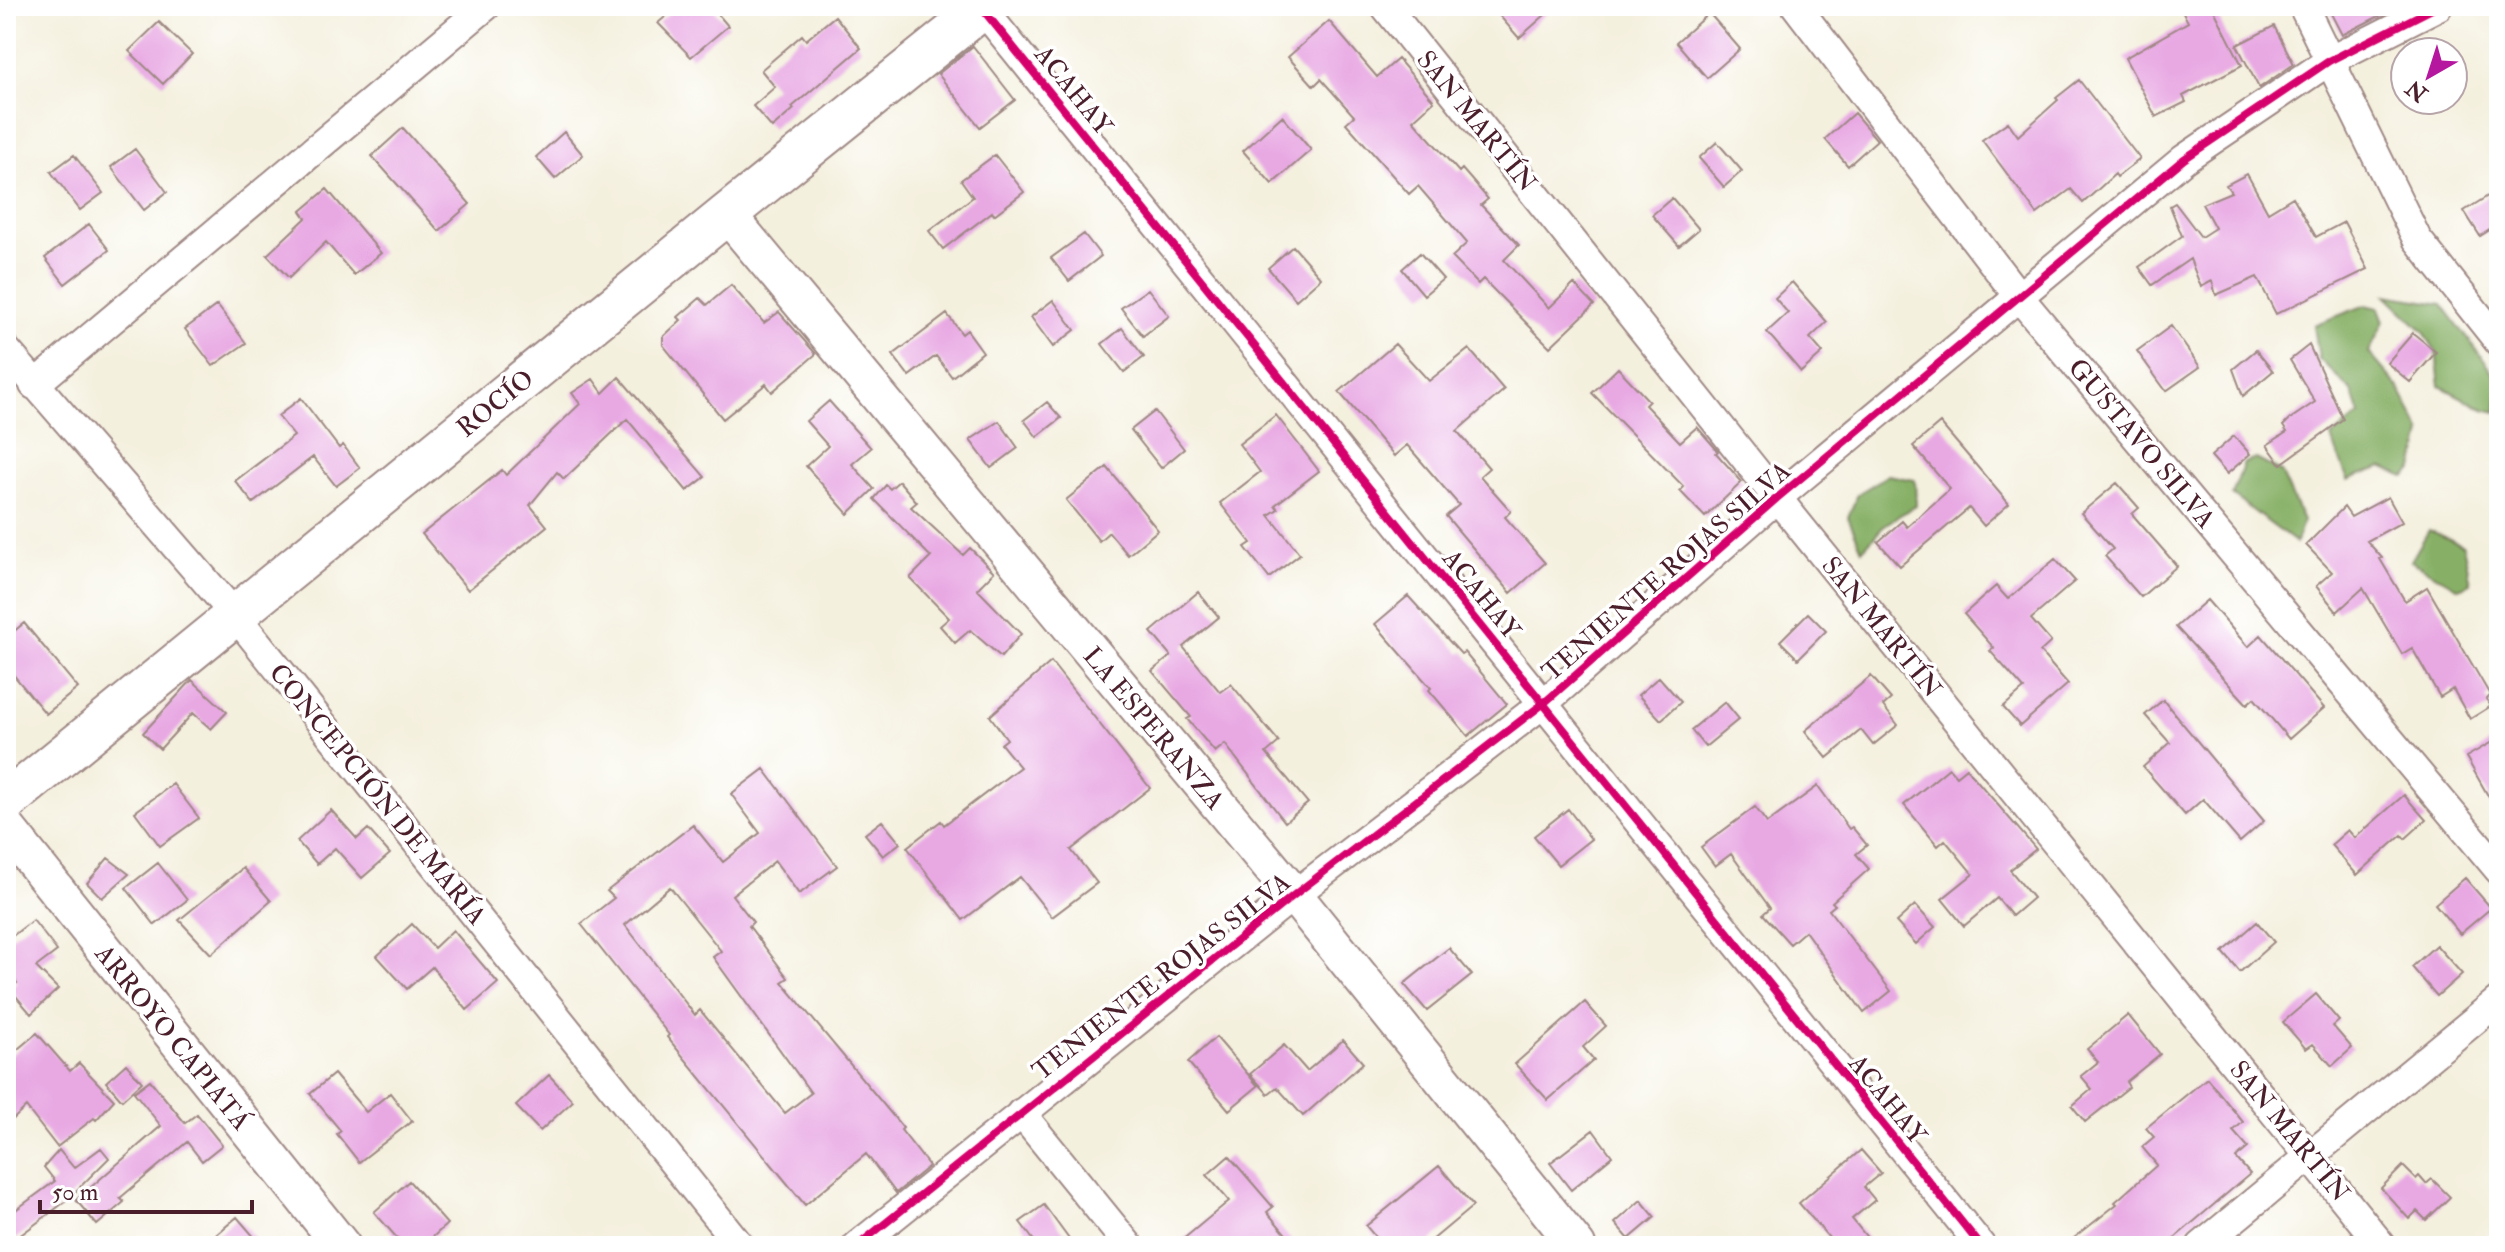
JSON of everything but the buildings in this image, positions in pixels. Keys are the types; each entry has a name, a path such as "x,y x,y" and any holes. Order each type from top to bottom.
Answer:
{"main road":[{"name":"ROCÍO","path":"6,802 982,7"}],"street":[{"path":"34,385 486,6"},
{"name":"SAN MARTÍN","path":"1385,6 1777,498 2382,1246"},
{"name":"GUSTAVO SILVA","path":"1796,6 2019,297 2499,870"},
{"path":"2303,6 2417,239 2499,342"},
{"name":"TENIENTE ROJAS SILVA","path":"857,1246 1294,895 1544,703 1777,498 2184,159 2329,61 2438,6"},
{"name":"ACAHAY","path":"982,7 1981,1246"},
{"name":"LA ESPERANZA","path":"727,214 1294,895 1577,1246"},
{"name":"CONCEPCIÓN DE MARÍA","path":"6,350 235,615 740,1246"},
{"name":"ARROYO CAPIATÁ","path":"6,827 342,1246"},
{"path":"2201,1246 2499,1000"},
{"path":"1021,1113 1129,1246"}],"green space":[{"path":"2386,295 2442,304 2495,375 2499,388 2497,412 2484,409 2440,386 2436,352 2424,332"},
{"path":"2366,305 2379,308 2384,321 2369,353 2399,388 2422,433 2414,469 2405,477 2382,467 2348,480 2331,437 2360,415 2352,391 2319,359 2314,325"},
{"path":"2256,459 2281,472 2303,521 2296,543 2232,495 2244,463"},
{"path":"1888,475 1915,480 1916,505 1886,524 1862,550 1848,517 1858,494"},
{"path":"2429,530 2463,545 2471,583 2459,588 2411,561"}],"cycle path":[{"path":"980,6 1981,1246"},
{"path":"857,1246 1294,895 1544,703 1777,498 2184,159 2329,61 2438,6"}]}
